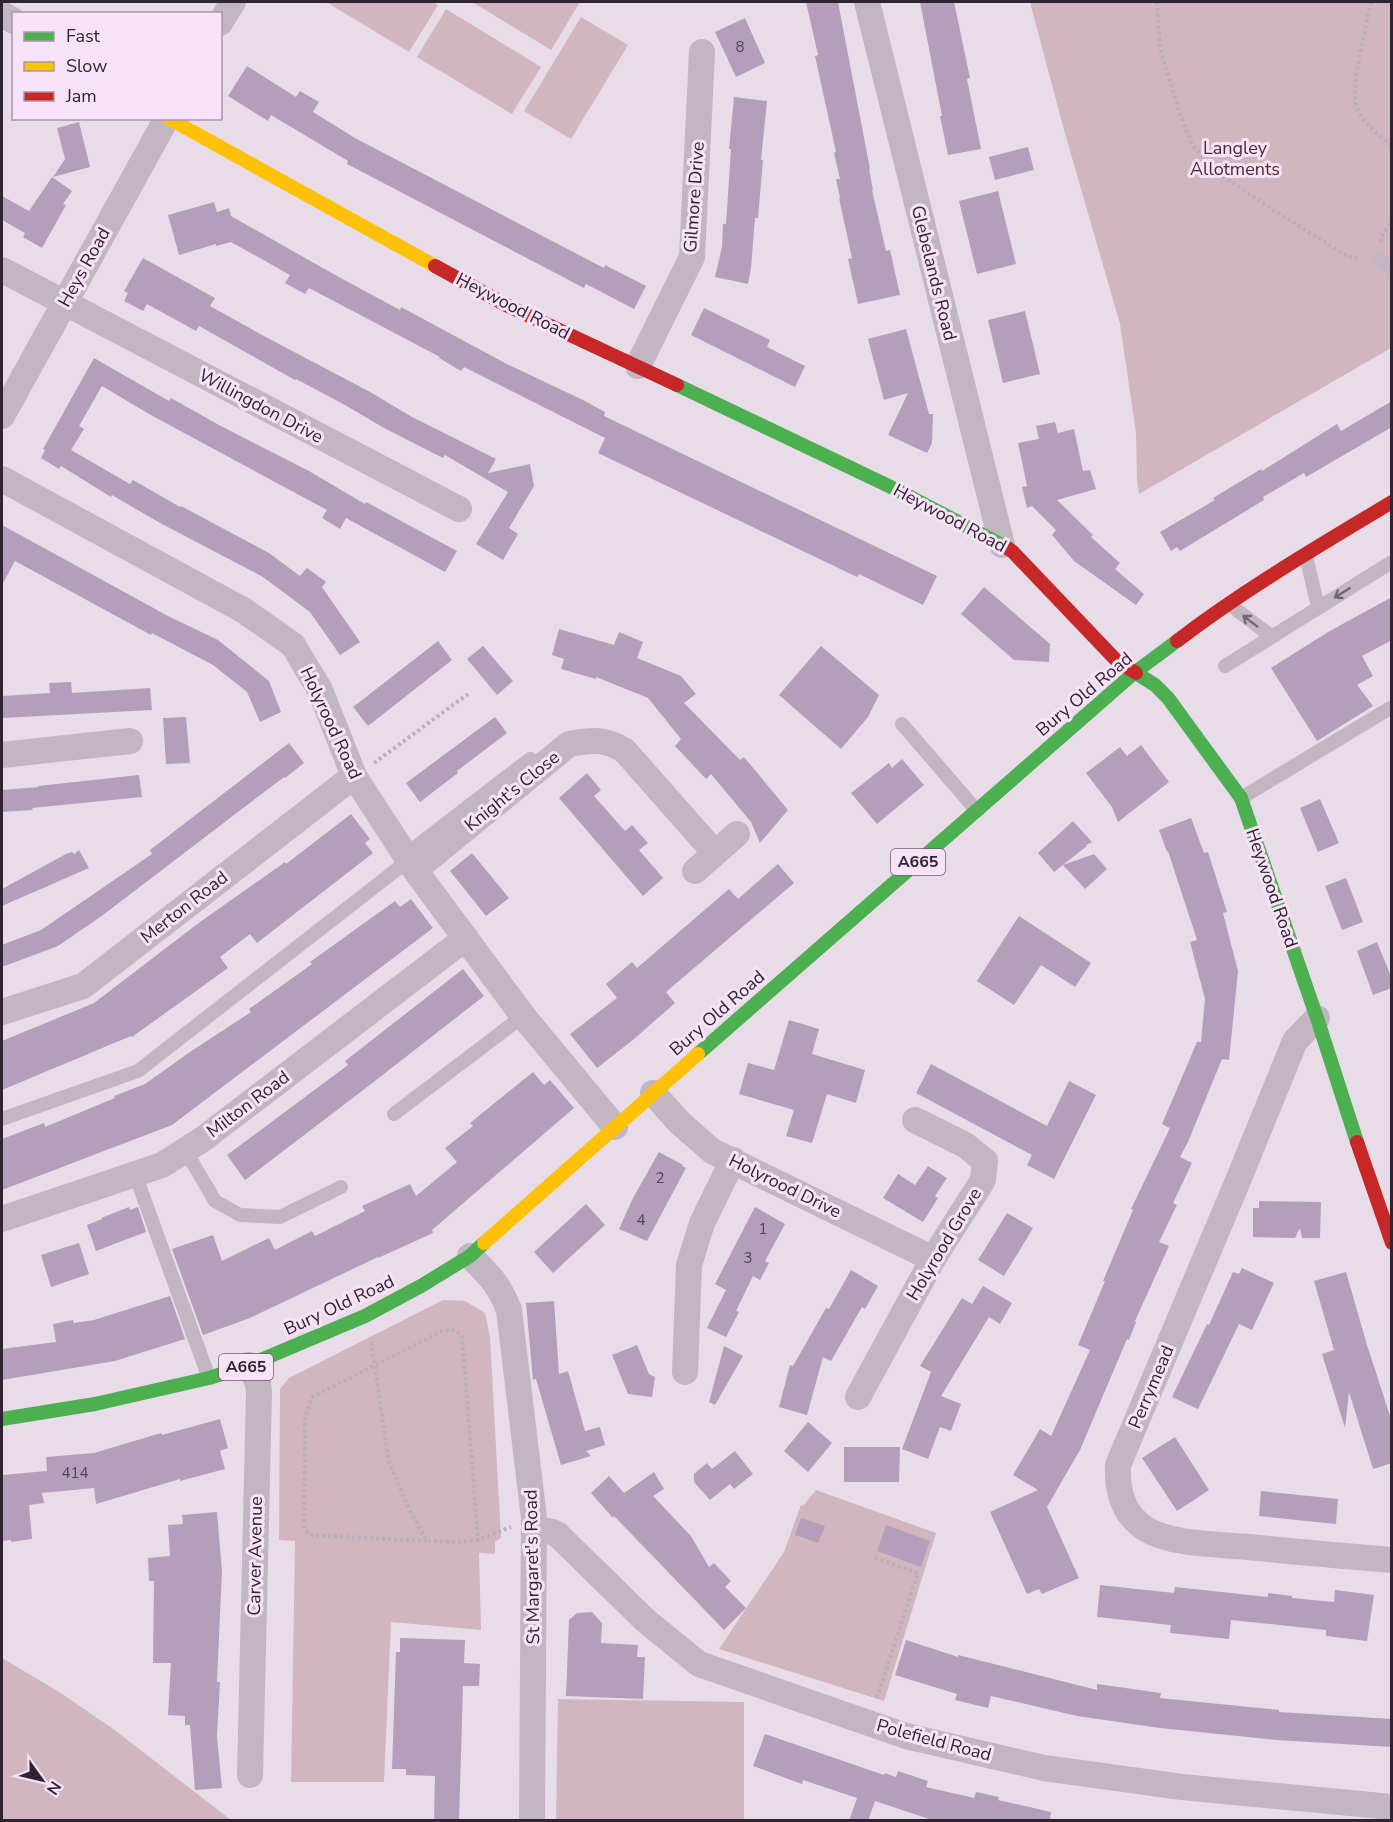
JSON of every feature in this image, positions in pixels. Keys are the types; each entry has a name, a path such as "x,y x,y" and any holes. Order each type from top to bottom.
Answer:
{"street":[{"path":"222,20 233,2"},
{"name":"Glebelands Road","path":"867,2 1002,545"},
{"name":"Gilmore Drive","path":"639,366 693,257 702,52"},
{"name":"Heys Road","path":"2,416 166,120"},
{"name":"Heywood Road","path":"171,120 508,306 893,488 1013,552 1104,649 1134,673 1155,685 1168,698 1240,798 1317,1018 1392,1244"},
{"name":"Willingdon Drive","path":"2,270 459,509"},
{"name":"Holyrood Road","path":"2,479 243,610 293,645 320,690 354,776 410,862 523,1017 615,1127"},
{"name":"Bury Old Road","path":"2,1419 95,1404 209,1378 249,1365 365,1316 470,1256 1134,673 1206,619 1392,502"},
{"name":"Knight's Close","path":"410,862 569,744 592,740 613,744 625,752 716,853"},
{"path":"2,755 130,741"},
{"name":"Merton Road","path":"2,1012 82,986 354,776"},
{"path":"695,872 737,834"},
{"name":"Milton Road","path":"2,1219 162,1165 203,1139 466,938"},
{"name":"Perrymead","path":"1317,1018 1295,1041 1118,1465 1118,1483 1121,1498 1130,1514 1145,1528 1163,1536 1223,1545 1392,1560"},
{"name":"Holyrood Drive","path":"653,1093 680,1123 712,1151 933,1259"},
{"name":"Holyrood Grove","path":"858,1397 933,1259 983,1180 985,1161 965,1145 915,1120"},
{"path":"685,1372 689,1265 702,1223 733,1160"},
{"name":"St Margaret's Road","path":"470,1256 493,1279 509,1310 534,1523 532,1821"},
{"name":"Carver Avenue","path":"249,1365 258,1383 259,1392 256,1758"},
{"name":"Polefield Road","path":"534,1523 558,1535 570,1545 645,1620 699,1664 906,1736 1044,1768 1182,1787 1392,1807"}],"lane":[{"path":"1378,260 1392,268"},
{"path":"1306,554 1318,607"},
{"path":"1225,666 1392,562"},
{"path":"1229,605 1271,636"},
{"path":"1240,798 1392,707"},
{"path":"902,724 977,811"},
{"path":"2,1119 138,1071 410,862 530,759"},
{"path":"394,1114 523,1017"},
{"path":"185,1150 215,1201 240,1215 280,1217 341,1187"},
{"path":"135,1174 209,1378"}],"path":[{"path":"1157,2 1160,48 1180,114 1193,146 1217,172 1349,257 1378,260"},
{"path":"1371,2 1354,91 1356,108 1366,123 1392,146"},
{"path":"354,776 468,694"},
{"path":"365,1316 370,1334 389,1462 410,1511 427,1541"},
{"path":"478,1540 462,1336 455,1330 442,1331 312,1396 305,1418 304,1528 310,1535 459,1542 478,1540 534,1523"},
{"path":"868,1723 918,1573 875,1558"}],"green space":[{"path":"326,2 433,2 438,5 409,52"},
{"path":"472,2 580,2 551,50"},
{"name":"Langley Allotments","path":"1031,2 1391,2 1391,348 1139,494 1136,433 1120,324 1064,130"},
{"path":"446,9 541,67 512,114 417,57"},
{"path":"581,17 628,45 571,139 524,111"},
{"path":"443,1300 465,1301 485,1313 490,1337 501,1538 495,1542 495,1554 479,1553 481,1630 391,1622 384,1782 291,1782 295,1541 279,1540 280,1389 289,1378"},
{"path":"816,1490 936,1533 884,1701 719,1649 784,1552 801,1505 803,1506"},
{"path":"2,1658 61,1693 116,1731 231,1820 2,1820"},
{"path":"558,1699 744,1702 744,1820 556,1820"}],"building":[{"path":"806,2 838,2 872,190 886,251 890,250 900,295 858,304 848,259 852,258 836,179 840,179 834,153 836,152"},
{"path":"920,2 954,2 970,78 967,79 981,149 948,155"},
{"path":"745,18 765,63 736,77 715,32"},
{"path":"247,66 296,97 300,91 319,102 313,112 355,138 604,268 605,265 646,286 634,309 586,284 584,288 347,164 348,161 271,115 268,121 228,96"},
{"path":"734,97 767,101 758,218 755,218 748,284 715,277 722,247 723,224 726,224"},
{"path":"79,122 90,167 53,177 65,159 57,128"},
{"path":"1028,147 1034,170 995,180 989,157"},
{"path":"52,177 72,191 63,204 66,205 42,248 23,237 25,233 2,220 2,196 29,211"},
{"path":"998,191 1016,264 977,274 959,201"},
{"path":"214,202 217,212 229,208 231,216 337,276 400,310 401,307 505,363 583,400 605,412 604,416 937,576 923,605 859,574 857,577 598,453 605,438 464,367 461,371 440,357 309,288 305,294 285,283 290,275 231,242 179,255 168,215"},
{"path":"143,258 215,298 210,306 412,417 496,459 488,473 530,464 534,486 509,528 518,534 503,560 476,544 508,492 445,455 443,458 384,428 199,326 196,331 147,304 143,311 124,301 128,293 124,291"},
{"path":"704,308 770,340 767,347 805,366 795,387 691,335"},
{"path":"1025,311 1040,374 1003,383 988,320"},
{"path":"906,329 929,414 933,414 932,443 927,453 888,435 908,393 884,400 868,339"},
{"path":"94,358 169,401 171,398 309,471 365,504 366,502 457,551 445,572 346,518 340,529 322,518 327,510 149,414 102,386 79,426 84,429 71,450 130,484 133,480 269,553 300,576 307,568 326,582 322,587 360,642 340,655 310,612 263,577 112,495 111,497 61,466 59,469 41,458 45,450 43,449"},
{"path":"1392,401 1392,427 1306,477 1304,473 1180,551 1177,547 1171,551 1160,532 1337,424 1341,431"},
{"path":"1055,422 1058,433 1074,429 1083,471 1090,470 1096,489 1057,500 1093,535 1091,537 1120,563 1115,569 1144,594 1136,605 1074,561 1052,535 1056,530 1032,506 1027,508 1022,487 1027,486 1018,443 1039,439 1036,426"},
{"path":"2,525 168,616 218,640 269,681 281,712 260,722 247,692 213,665 152,633 151,635 15,561 2,585"},
{"path":"984,587 1050,644 1049,662 1014,660 961,614"},
{"path":"1392,597 1392,640 1362,656 1373,676 1357,685 1373,706 1317,741 1271,668 1328,632"},
{"path":"559,629 614,645 619,632 643,642 637,658 681,676 696,694 684,703 740,760 744,757 788,810 760,843 751,822 711,774 706,779 675,746 681,739 648,698 596,677 596,679 561,669 564,659 552,655"},
{"path":"438,641 452,660 368,726 353,707"},
{"path":"483,646 513,681 497,695 467,659"},
{"path":"821,646 879,695 868,717 841,749 779,695"},
{"path":"71,682 72,693 150,688 152,710 2,718 2,696 50,693 49,683"},
{"path":"186,717 190,763 166,764 163,718"},
{"path":"495,717 507,733 420,802 406,783"},
{"path":"289,743 304,763 285,778 103,915 58,946 2,967 2,945 41,930 152,854 150,850"},
{"path":"1141,745 1169,782 1118,822 1112,807 1086,773 1120,747 1127,756"},
{"path":"902,759 924,785 877,824 851,793 889,763 892,768"},
{"path":"587,773 601,790 594,796 625,831 632,825 648,843 639,850 663,878 643,896 559,798"},
{"path":"139,775 142,797 2,812 2,790"},
{"path":"1320,799 1339,843 1318,852 1300,808"},
{"path":"351,814 370,839 365,843 373,853 257,943 250,934 220,957 228,968 132,1037 2,1090 2,1041 94,1003 200,922 285,862 286,864"},
{"path":"1191,818 1204,853 1208,852 1227,912 1223,913 1238,971 1229,1060 1222,1059 1180,1157 1192,1163 1173,1203 1177,1205 1159,1242 1169,1246 1080,1450 1047,1507 1079,1578 1042,1594 1039,1589 1027,1594 990,1512 1038,1490 1013,1475 1040,1429 1051,1436 1090,1350 1078,1345 1133,1210 1131,1209 1170,1128 1162,1124 1197,1042 1201,1042 1205,999 1190,942 1197,940 1159,830"},
{"path":"1073,821 1092,842 1054,872 1038,853"},
{"path":"79,850 89,868 2,906 2,889 66,854 72,852 74,854"},
{"path":"472,853 509,898 486,916 450,871"},
{"path":"1094,854 1107,869 1085,889 1063,865"},
{"path":"778,864 794,883 666,992 675,1003 597,1068 570,1034 617,998 606,984 632,962 637,968 729,889 738,899"},
{"path":"1346,878 1363,922 1342,930 1325,886"},
{"path":"411,899 433,928 172,1125 2,1190 2,1139 44,1123 45,1127 145,1084 251,1012 249,1009 395,901 400,907"},
{"path":"1019,916 1091,963 1075,987 1041,965 1014,1005 977,981"},
{"path":"1377,942 1392,979 1392,988 1373,995 1357,951"},
{"path":"463,969 484,996 245,1180 227,1155 348,1065 345,1061"},
{"path":"789,1020 819,1029 812,1054 865,1070 856,1103 827,1094 812,1143 786,1136 794,1110 739,1094 748,1063 774,1070"},
{"path":"931,1064 1047,1126 1069,1081 1096,1095 1054,1179 1027,1165 1032,1155 916,1093"},
{"path":"533,1072 544,1085 550,1080 574,1108 432,1230 433,1233 250,1318 203,1335 172,1249 213,1235 222,1261 269,1238 275,1250 312,1231 315,1236 365,1211 362,1206 410,1184 416,1196 457,1162 445,1148 473,1126 470,1123"},
{"path":"659,1152 686,1168 647,1241 619,1229 633,1198"},
{"path":"928,1166 947,1178 935,1196 938,1198 923,1222 883,1198 898,1174 915,1185"},
{"path":"1259,1201 1321,1202 1320,1238 1302,1238 1300,1228 1295,1238 1253,1237 1253,1208 1259,1208"},
{"path":"586,1204 605,1225 553,1273 534,1252"},
{"path":"129,1207 130,1210 138,1207 146,1232 96,1251 87,1225"},
{"path":"755,1207 785,1224 765,1261 769,1263 760,1280 753,1276 726,1337 707,1328 726,1290 715,1284"},
{"path":"1007,1213 1033,1228 1004,1276 978,1260"},
{"path":"79,1243 89,1274 51,1287 41,1255"},
{"path":"1242,1268 1274,1283 1252,1330 1239,1324 1198,1409 1172,1397 1233,1272 1239,1274"},
{"path":"851,1270 878,1286 865,1309 862,1307 831,1361 823,1357 807,1415 779,1407 790,1365 793,1366"},
{"path":"1346,1272 1392,1422 1392,1463 1373,1469 1349,1392 1345,1428 1322,1354 1334,1350 1314,1281"},
{"path":"983,1286 1012,1303 1000,1324 989,1317 941,1396 961,1404 951,1431 940,1427 928,1459 902,1449 931,1372 920,1366 962,1298 972,1304"},
{"path":"170,1296 185,1339 115,1361 2,1380 2,1349 56,1342 53,1324 73,1320 74,1323 94,1320"},
{"path":"554,1301 559,1374 568,1371 585,1431 600,1427 605,1445 586,1451 591,1456 561,1465 536,1379 533,1380 526,1303"},
{"path":"637,1345 649,1374 655,1377 652,1397 628,1394 612,1355"},
{"path":"724,1346 743,1356 715,1405 709,1402"},
{"path":"220,1419 228,1448 220,1451 225,1469 180,1481 180,1479 96,1504 94,1488 42,1493 44,1503 29,1505 32,1539 2,1541 2,1475 47,1471 46,1457 94,1453 161,1433 162,1435"},
{"path":"808,1422 832,1443 808,1472 784,1451"},
{"path":"1175,1437 1209,1490 1177,1511 1142,1458"},
{"path":"844,1447 900,1447 899,1482 844,1482"},
{"path":"735,1451 753,1474 734,1489 730,1484 710,1500 694,1482 694,1474 707,1463 712,1469"},
{"path":"654,1472 664,1489 653,1496 691,1536 709,1567 714,1563 731,1581 725,1587 746,1608 724,1630 591,1493 609,1476 624,1493"},
{"path":"1261,1491 1338,1499 1336,1524 1259,1516"},
{"path":"217,1512 222,1571 217,1736 222,1788 195,1790 190,1725 185,1725 185,1716 168,1715 171,1663 153,1663 154,1581 149,1581 148,1558 170,1556 168,1525 183,1524 182,1515"},
{"path":"801,1518 825,1526 818,1543 795,1535"},
{"path":"886,1525 930,1541 921,1567 877,1551"},
{"path":"1100,1585 1174,1593 1175,1587 1268,1597 1268,1593 1334,1602 1335,1590 1374,1595 1367,1641 1326,1636 1326,1630 1231,1620 1229,1639 1170,1633 1171,1625 1097,1617"},
{"path":"592,1612 602,1623 601,1643 638,1645 637,1657 645,1657 643,1699 566,1696 569,1620 577,1613"},
{"path":"400,1638 465,1640 464,1663 480,1664 479,1686 463,1686 459,1821 434,1821 435,1776 406,1775 406,1769 392,1769 396,1652 400,1652"},
{"path":"906,1640 958,1657 958,1655 1097,1690 1097,1684 1161,1693 1160,1698 1279,1710 1279,1712 1392,1719 1392,1747 1277,1740 1160,1728 1077,1716 991,1696 988,1708 955,1700 957,1694 895,1675"},
{"path":"765,1734 884,1775 885,1773 896,1777 898,1771 928,1781 926,1787 974,1798 976,1792 999,1797 998,1800 1051,1812 1050,1821 935,1821 875,1801 868,1821 849,1821 857,1798 803,1780 802,1784 753,1766"}],"traffic: fast":[{"path":"677,385 893,488 1006,547"},
{"path":"698,1054 1134,673 1177,641"},
{"path":"1136,673 1155,685 1168,698 1241,798 1357,1142"},
{"path":"2,1419 95,1404 209,1378 249,1365 365,1316 470,1256 484,1243"}],"traffic: slow":[{"path":"172,120 435,266"},
{"path":"484,1243 698,1054"}],"traffic: jam":[{"path":"435,266 508,306 677,385"},
{"path":"1177,641 1256,586 1392,502"},
{"path":"1006,547 1116,660 1136,673"},
{"path":"1357,1142 1392,1243"}]}
